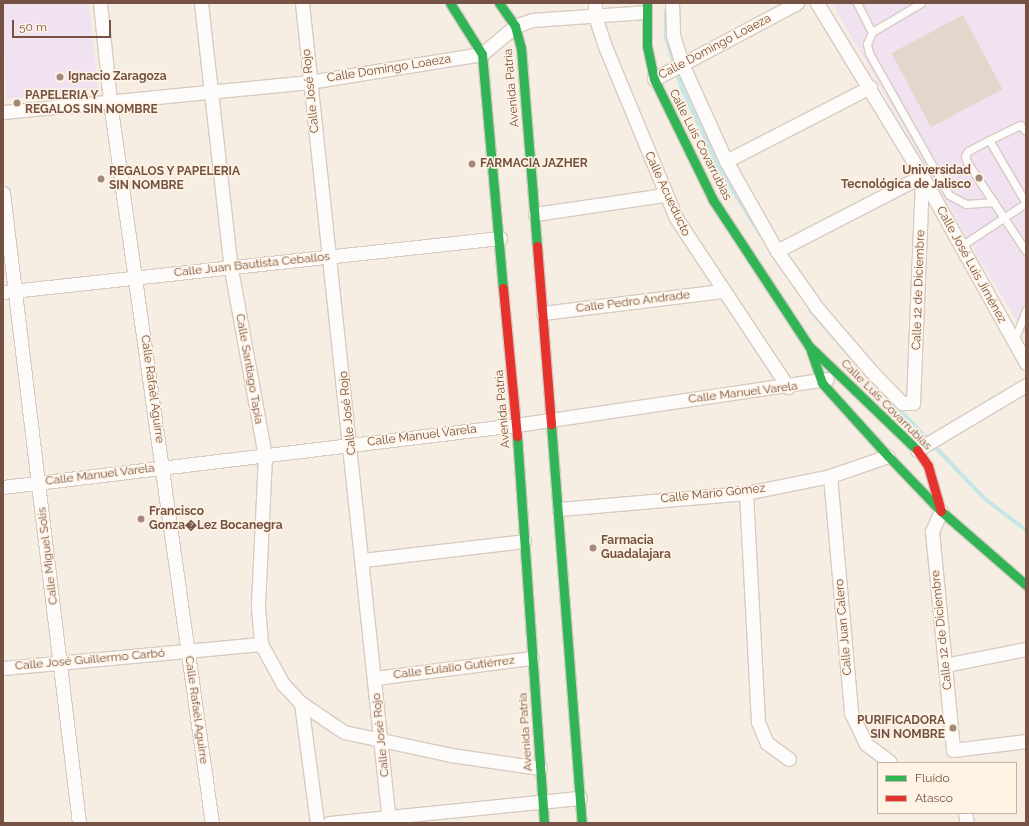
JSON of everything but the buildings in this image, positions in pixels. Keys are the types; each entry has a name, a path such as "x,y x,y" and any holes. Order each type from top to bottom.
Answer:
{"street":[{"name":"Calle Rafaél Aguirre","path":"100,3 110,102 163,468 212,823"},
{"name":"Calle Santiago Tapia","path":"201,3 210,94 231,269 265,456 258,607 261,644"},
{"name":"Calle José Rojo","path":"302,3 309,82 352,445 389,820"},
{"name":"Avenida Patria","path":"450,3 482,54 516,425 544,823"},
{"name":"Avenida Patria","path":"499,3 515,26 521,48 552,418 582,823"},
{"path":"672,3 673,35 670,70 726,161 777,251 922,176"},
{"name":"Calle Domingo Loaeza","path":"670,70 797,3"},
{"name":"Calle José Luis Jiménez","path":"817,3 870,87 922,176 1026,363"},
{"path":"482,54 515,26 532,20 595,9 646,8"},
{"name":"Calle Luis Covarrubias","path":"646,8 646,46 670,70 712,200 809,346 921,448 928,466 941,511"},
{"name":"Calle Acueducto","path":"595,9 664,195 689,242 788,387"},
{"name":"Calle Domingo Loaeza","path":"3,112 210,94 309,82 482,54"},
{"path":"726,161 870,87"},
{"name":"Calle 12 de Diciembre","path":"777,251 817,308 872,371 902,403 913,403 922,176"},
{"name":"Calle Miguel Solís","path":"3,193 8,292 39,482 79,823"},
{"path":"534,214 664,195"},
{"name":"Calle Juan Bautista Ceballos","path":"8,292 231,269 500,238"},
{"name":"Calle Pedro Andrade","path":"543,313 722,291"},
{"name":"Calle Luis Covarrubias","path":"809,346 822,383 888,456 941,511 1026,585"},
{"name":"Calle Manuel Varela","path":"3,487 516,425 552,418 822,383 837,373"},
{"path":"921,448 942,434 1026,385"},
{"name":"Calle Mario Gómez","path":"559,509 746,493 830,476 888,456"},
{"name":"Calle Juan Calero","path":"830,476 851,713 866,744 890,762"},
{"path":"746,493 758,722 767,743 789,759"},
{"name":"Calle 12 de Diciembre","path":"941,511 932,531 952,750 1026,740"},
{"path":"364,560 524,541"},
{"path":"261,644 283,684 301,703 344,732 540,768"},
{"name":"Calle José Guillermo Carbó","path":"3,668 261,644"},
{"path":"945,665 1026,650"},
{"name":"Calle Eulalio Gutiérrez","path":"375,678 532,658"},
{"path":"301,703 317,823"},
{"path":"329,823 389,820 580,798"}],"lane":[{"path":"922,3 872,32 867,44 869,53 949,195 966,204 994,202"},
{"path":"860,4 872,32"},
{"path":"1026,131 1020,125 989,140 965,156 1026,251"},
{"path":"961,246 1006,218 1026,203 989,140"},
{"path":"1014,341 1025,315"}],"shaded area":[{"path":"3,3 89,3 98,90 6,99"},
{"name":"Universidad Tecnológica de Jalisco","path":"832,3 1026,3 1026,336 986,270"}],"waterway":[{"path":"666,11 666,38 682,88 718,166 760,234"},
{"path":"810,310 853,359"},
{"path":"894,404 985,499 1026,530"}],"traffic: fast":[{"path":"450,3 482,54 503,288"},
{"path":"499,3 515,26 521,48 537,246"},
{"path":"647,3 647,46 654,79 713,200 809,346 917,450"},
{"path":"811,351 822,383 888,456 941,511 1026,585"},
{"path":"551,424 582,823"},
{"path":"517,436 544,823"}],"traffic: jam":[{"path":"537,246 551,424"},
{"path":"503,288 517,436"},
{"path":"917,450 928,466 941,511"}],"place":[{"name":"Ignacio Zaragoza","path":"60,77"},
{"name":"PAPELERIA Y REGALOS SIN NOMBRE","path":"17,103"},
{"name":"FARMACIA JAZHER","path":"472,164"},
{"name":"Universidad Tecnológica de Jalisco","path":"979,178"},
{"name":"REGALOS Y PAPELERIA SIN NOMBRE","path":"101,179"},
{"name":"Francisco Gonza�Lez Bocanegra","path":"141,519"},
{"name":"Farmacia Guadalajara","path":"593,548"},
{"name":"PURIFICADORA SIN NOMBRE","path":"953,728"}]}
